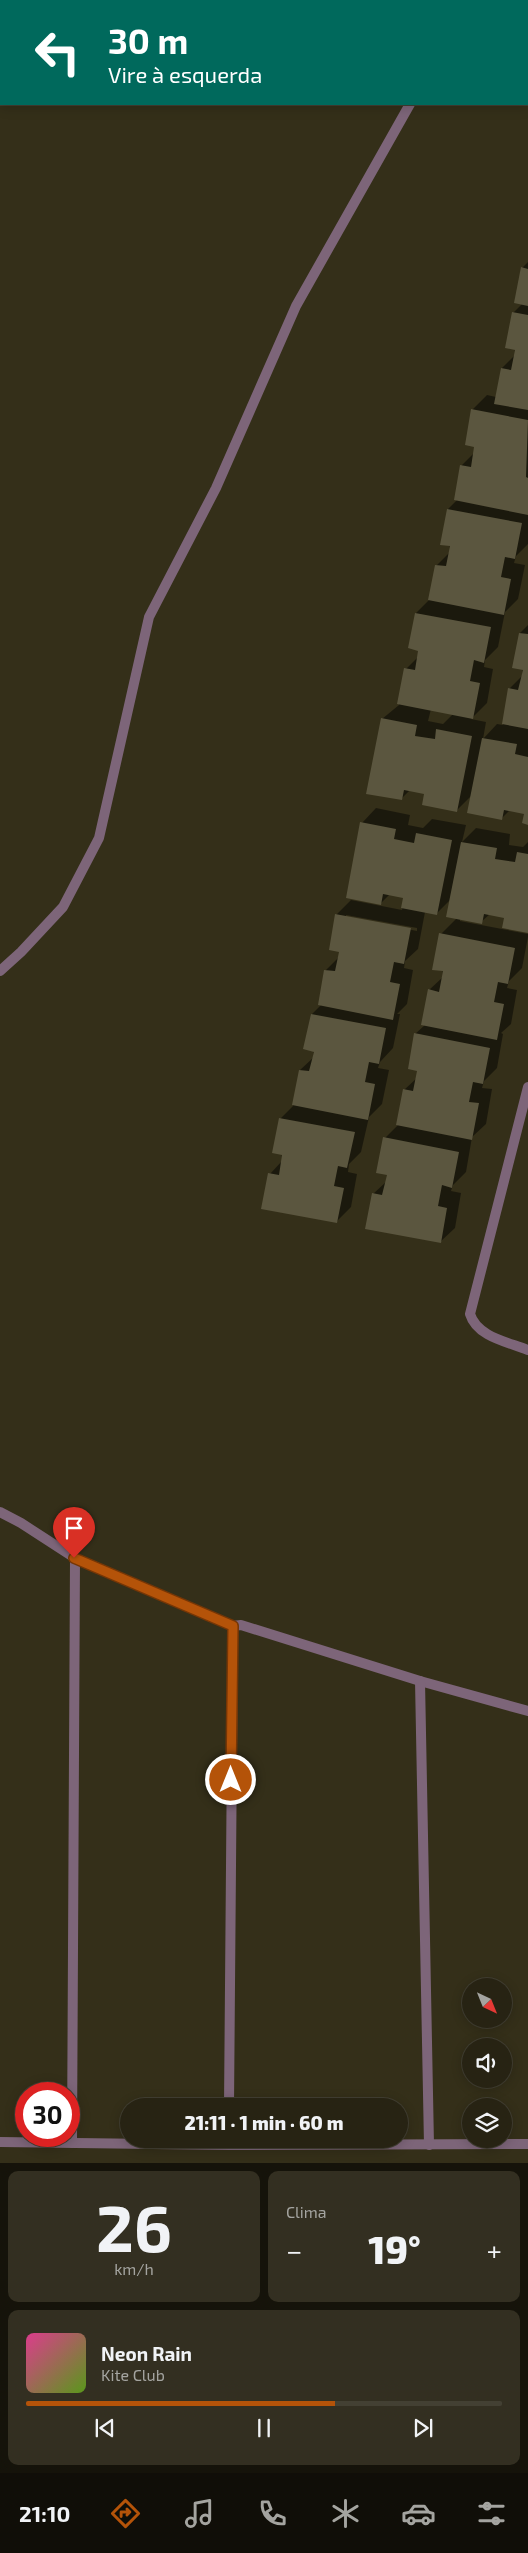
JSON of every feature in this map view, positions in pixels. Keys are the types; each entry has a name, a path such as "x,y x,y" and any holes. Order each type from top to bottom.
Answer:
{"street":[{"path":"0,971 21,952 63,907 99,838 116,770 149,618 216,488 296,306 409,105"},
{"path":"528,1087 470,1314 472,1320 484,1332 528,1350"},
{"path":"0,1512 22,1523 74,1558 233,1626 241,1625 420,1682 528,1711"},
{"path":"72,2082 74,1558"},
{"path":"229,2098 233,1626"},
{"path":"420,1682 429,2145"},
{"path":"0,2142 15,2142"},
{"path":"80,2143 120,2143"},
{"path":"408,2145 528,2144"}],"building":[{"path":"521,267 528,269 528,306 514,303"},
{"path":"512,312 528,315 528,410 494,404 501,368 511,370 515,350 505,348"},
{"path":"471,409 528,420 526,477 528,478 528,515 454,500 460,465 471,467 474,447 465,445"},
{"path":"447,509 522,523 515,559 505,557 501,577 511,579 504,615 428,600 435,565 446,566 450,546 440,545"},
{"path":"415,613 491,627 484,663 474,660 470,681 480,683 473,719 397,704 404,668 415,670 418,651 408,648"},
{"path":"519,633 528,634 528,729 502,724 508,688 518,690 523,670 512,668"},
{"path":"381,718 417,725 415,736 435,739 436,729 472,736 457,812 422,805 424,794 404,790 402,800 366,794"},
{"path":"482,738 517,744 515,754 528,757 528,825 522,823 524,814 504,810 502,820 467,813"},
{"path":"360,822 396,829 394,839 414,843 416,833 452,840 437,915 401,908 403,898 383,894 381,905 346,898"},
{"path":"461,842 497,848 495,859 515,862 517,852 528,854 528,933 502,928 504,918 484,914 482,924 446,917"},
{"path":"335,914 411,928 404,964 394,962 390,982 400,984 393,1020 318,1005 324,970 335,971 339,952 329,950"},
{"path":"439,933 515,948 508,984 498,982 494,1002 504,1004 497,1040 421,1025 428,989 439,992 443,971 432,970"},
{"path":"311,1014 386,1028 379,1064 369,1062 365,1082 375,1084 368,1120 292,1105 299,1070 309,1071 314,1052 303,1049"},
{"path":"414,1033 490,1048 483,1084 473,1082 469,1102 479,1103 472,1140 396,1125 403,1089 413,1091 417,1071 408,1069"},
{"path":"279,1118 355,1132 347,1168 338,1166 334,1186 344,1188 337,1223 261,1209 268,1173 279,1175 282,1155 272,1153"},
{"path":"383,1137 459,1152 452,1188 442,1185 438,1206 447,1208 441,1243 365,1229 372,1193 382,1195 387,1175 376,1173"}],"route":[{"path":"74,1558 233,1626 231,1780"}]}
